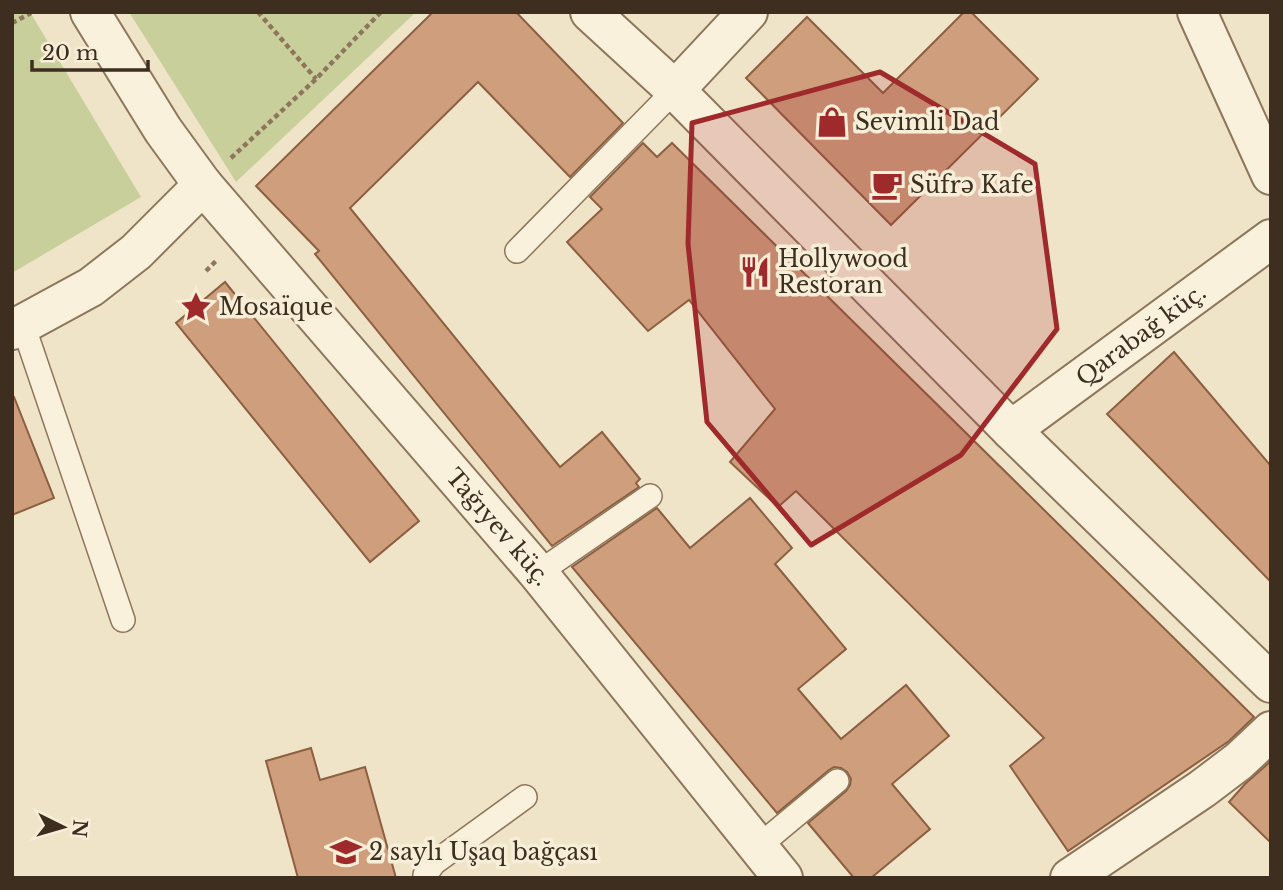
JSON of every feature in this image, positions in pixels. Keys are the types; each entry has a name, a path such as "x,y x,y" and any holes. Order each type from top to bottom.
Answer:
{"street":[{"name":"Tağıyev küç.","path":"90,12 163,130 203,185 538,573 783,878"},
{"path":"590,12 675,90 1011,430 1271,683"},
{"path":"675,90 748,12"},
{"path":"1197,12 1271,175"},
{"path":"18,327 91,287 136,252 203,185"},
{"name":"Qarabağ küç.","path":"1011,430 1271,239"},
{"path":"1071,878 1202,789 1239,761 1271,731"}],"lane":[{"path":"517,251 675,90"},
{"path":"18,327 123,620"},
{"path":"538,573 650,496"},
{"path":"759,846 837,781"},
{"path":"426,878 425,875 434,863 525,797"}],"path":[{"path":"258,12 316,79"},
{"path":"203,185 316,79 381,12"},
{"path":"12,23 31,13"}],"highlighted area":[{"path":"880,72 1035,164 1057,329 961,455 811,545 707,422 688,244 692,123"}],"green space":[{"path":"12,12 30,12 141,197 12,273"},
{"path":"129,12 416,12 236,182"}],"building":[{"path":"433,12 516,12 623,123 570,177 478,82 350,208 560,467 602,432 640,479 636,483 639,487 552,546 315,254 319,251 256,186"},
{"path":"964,12 971,12 1038,79 891,225 746,78 807,17 883,93"},
{"path":"643,143 657,157 672,143 1254,717 1229,741 1068,851 1010,766 1044,738 796,491 778,507 730,462 775,409 689,300 648,331 567,242 602,209 590,197"},
{"path":"225,282 419,521 370,562 176,323"},
{"path":"1174,352 1271,466 1271,582 1107,414"},
{"path":"12,397 54,498 12,515"},
{"path":"750,498 792,548 775,564 846,649 798,689 841,739 906,685 949,736 892,784 930,829 871,878 854,878 808,823 846,791 851,779 847,772 834,767 777,813 572,567 657,508 690,548"},
{"path":"311,748 320,780 365,767 396,878 298,878 266,761"},
{"path":"1271,761 1271,843 1229,802"}],"place":[{"name":"Sevimli Dad","path":"832,122"},
{"name":"Süfrə Kafe","path":"887,185"},
{"name":"Hollywood Restoran","path":"755,272"},
{"name":"Mosaïque","path":"196,307"},
{"name":"2 saylı Uşaq bağçası","path":"346,852"}]}
